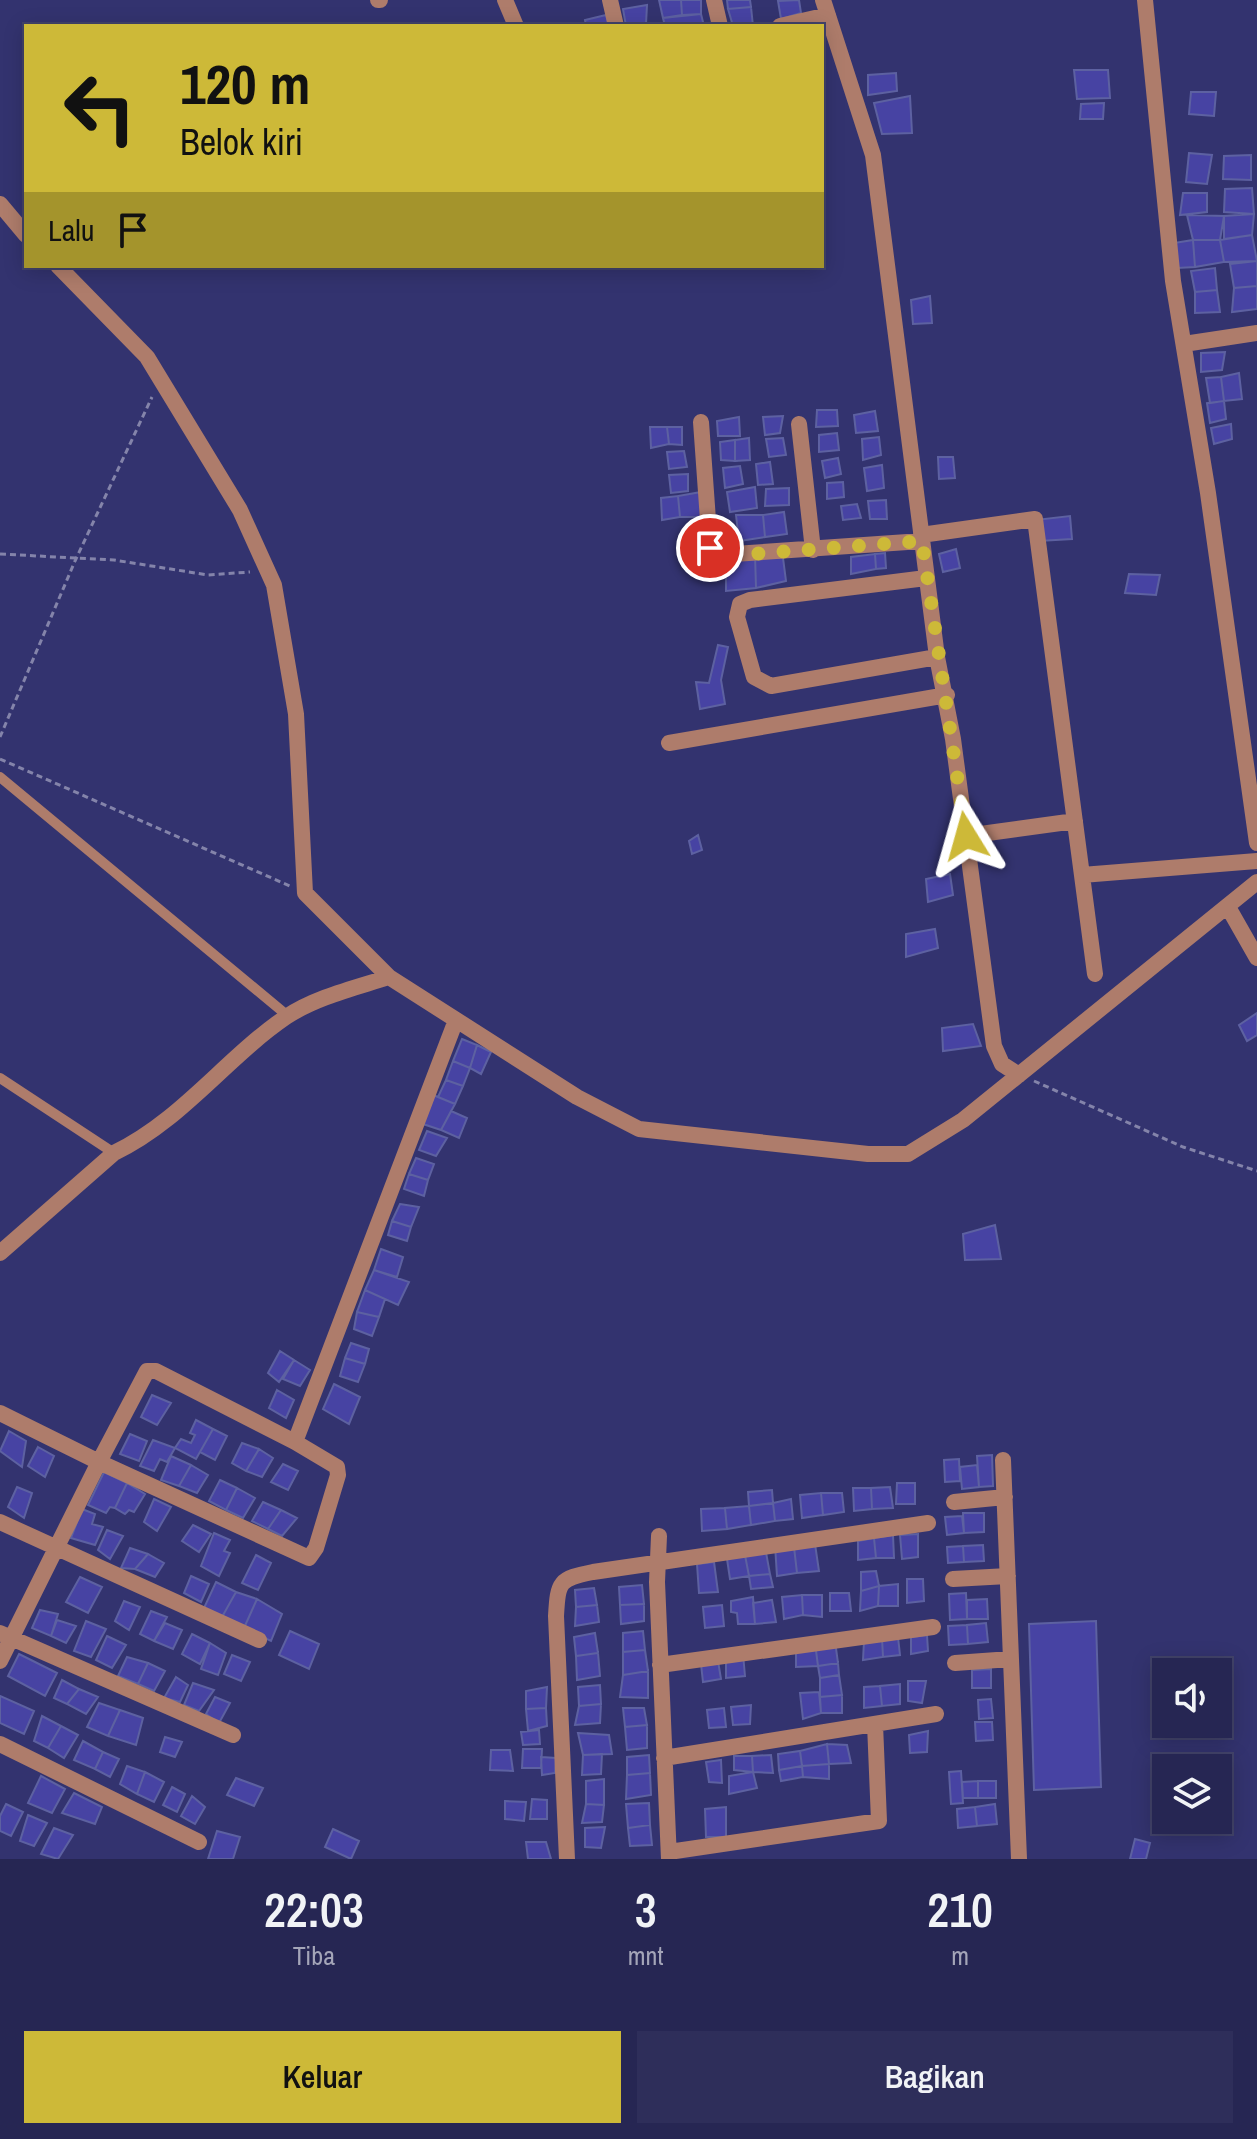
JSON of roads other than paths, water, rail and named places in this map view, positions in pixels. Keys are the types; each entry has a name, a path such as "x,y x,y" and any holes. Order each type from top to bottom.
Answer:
{"street":[{"path":"505,0 515,24"},
{"path":"610,0 616,24"},
{"path":"714,0 720,24"},
{"path":"1145,0 1173,281 1257,843"},
{"path":"785,24 825,8 873,155 926,578 937,657 947,695 994,1046 1002,1064 1019,1075"},
{"path":"0,204 24,233"},
{"path":"60,268 147,357 240,510 274,585 296,714 305,893 389,977 577,1097 639,1129 868,1154 916,1151 1019,1075 1257,882"},
{"path":"1184,344 1257,333"},
{"path":"701,422 710,548 726,556 922,538 1035,519 1095,974"},
{"path":"799,424 813,550"},
{"path":"926,578 750,600 740,604 737,617 754,677 771,686 937,657"},
{"path":"669,743 947,695"},
{"path":"966,836 1075,821"},
{"path":"1082,875 1257,861"},
{"path":"1228,907 1257,958"},
{"path":"0,1253 114,1153 130,1145 206,1087 288,1016 335,994 389,977"},
{"path":"295,1442 456,1020"},
{"path":"0,1413 99,1462 309,1558 316,1548 338,1475 337,1467 295,1442 156,1371 147,1371 99,1462 55,1550 5,1636 0,1661"},
{"path":"1003,1460 1019,1859"},
{"path":"954,1502 1005,1497"},
{"path":"0,1522 55,1550 259,1640"},
{"path":"567,1859 558,1592 567,1577 928,1523"},
{"path":"659,1536 660,1665 669,1856 879,1821 875,1724"},
{"path":"953,1579 1008,1576"},
{"path":"660,1665 933,1627"},
{"path":"5,1636 233,1735"},
{"path":"955,1663 1011,1659"},
{"path":"664,1758 936,1714"},
{"path":"0,1744 199,1842"}],"lane":[{"path":"0,777 288,1016"},
{"path":"0,1078 114,1153"}]}
